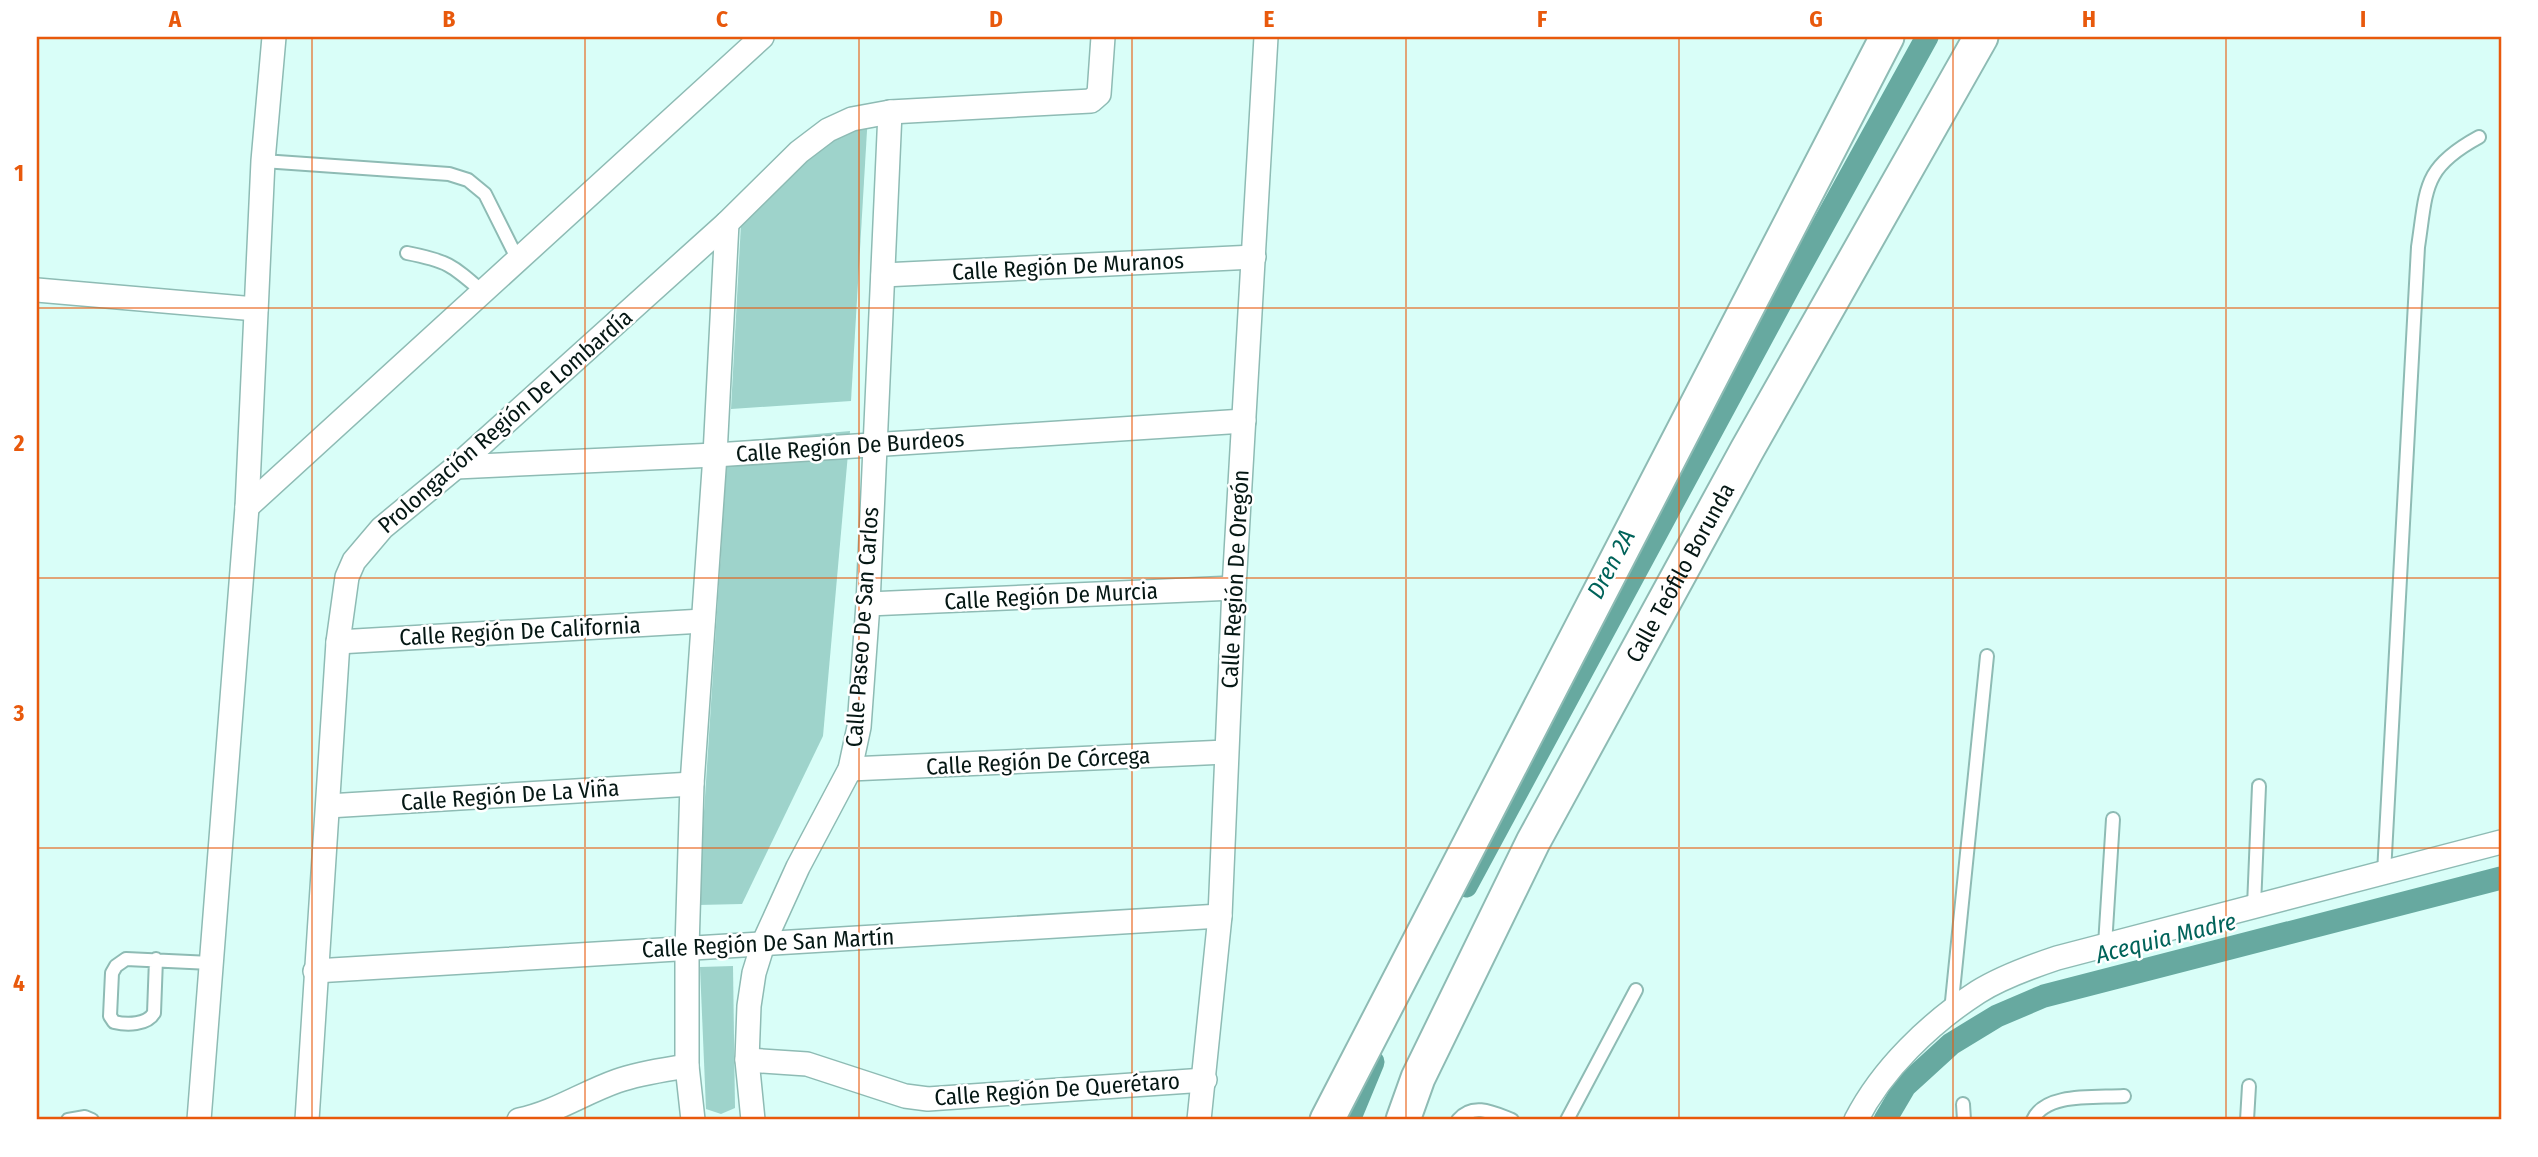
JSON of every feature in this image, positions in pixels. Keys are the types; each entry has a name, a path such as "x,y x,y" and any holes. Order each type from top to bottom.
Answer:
{"street":[{"path":"199,1120 247,507 262,161 274,37"},
{"path":"247,507 762,37"},
{"name":"Prolongación Región De Lombardía","path":"307,1120 338,642 348,577 354,561 382,528 456,467 727,223 799,152 828,130 852,119 890,112 1091,101 1099,94 1103,37"},
{"name":"Calle Región De Oregón","path":"1199,1120 1220,916 1234,588 1266,37"},
{"path":"1327,1120 1887,37"},
{"name":"Calle Teófilo Borunda","path":"1403,1120 1418,1078 1533,842 1727,486 1981,37"},
{"name":"Calle Paseo De San Carlos","path":"753,1120 747,1060 749,1006 754,972 763,944 798,867 850,769 859,727 868,604 890,112"},
{"path":"693,1120 687,1066 692,784 715,455 727,223"},
{"name":"Calle Región De Muranos","path":"883,275 1254,257"},
{"path":"37,290 256,309"},
{"name":"Calle Región De Burdeos","path":"456,467 715,455 1244,421"},
{"name":"Calle Región De Murcia","path":"868,604 1234,588"},
{"name":"Calle Región De California","path":"338,642 703,621"},
{"name":"Calle Región De Córcega","path":"850,769 1226,752"},
{"name":"Calle Región De La Viña","path":"328,806 692,784"},
{"path":"1856,1120 1862,1107 1903,1056 1951,1012 1980,991 2014,974 2057,958 2501,842"},
{"name":"Calle Región De San Martín","path":"315,971 1220,916"},
{"name":"Calle Región De Querétaro","path":"747,1060 807,1064 905,1096 928,1099 1205,1080"},
{"path":"519,1120 534,1117 617,1081 687,1066"}],"lane":[{"path":"2384,873 2418,247 2427,184 2436,167 2457,149 2479,137"},
{"path":"262,161 449,174 468,180 485,194 518,260"},
{"path":"407,253 440,259 453,266 483,292"},
{"path":"1951,1012 1987,656"},
{"path":"2254,906 2259,786"},
{"path":"2105,945 2113,820"},
{"path":"156,959 155,1013 145,1022 114,1022 110,1016 112,973 116,966 126,959 156,959 211,963"},
{"path":"1567,1120 1636,990"},
{"path":"2247,1120 2249,1086"},
{"path":"2033,1120 2045,1104 2059,1100 2124,1096"},
{"path":"1963,1104 1964,1120"},
{"path":"1458,1120 1468,1111 1482,1109 1512,1120"},
{"path":"68,1120 85,1117 92,1120"}],"green space":[{"path":"868,114 851,401 731,409 742,205"},
{"path":"850,431 823,736 742,904 698,905 728,442"},
{"path":"733,966 735,1108 721,1114 706,1109 700,967"}],"waterway":[{"name":"Dren 2A","path":"1466,886 1927,37"},
{"name":"Acequia Madre","path":"1885,1120 1905,1086 1951,1044 1997,1016 2044,996 2501,878"},
{"name":"Dren 2A","path":"1349,1120 1373,1062"}]}
